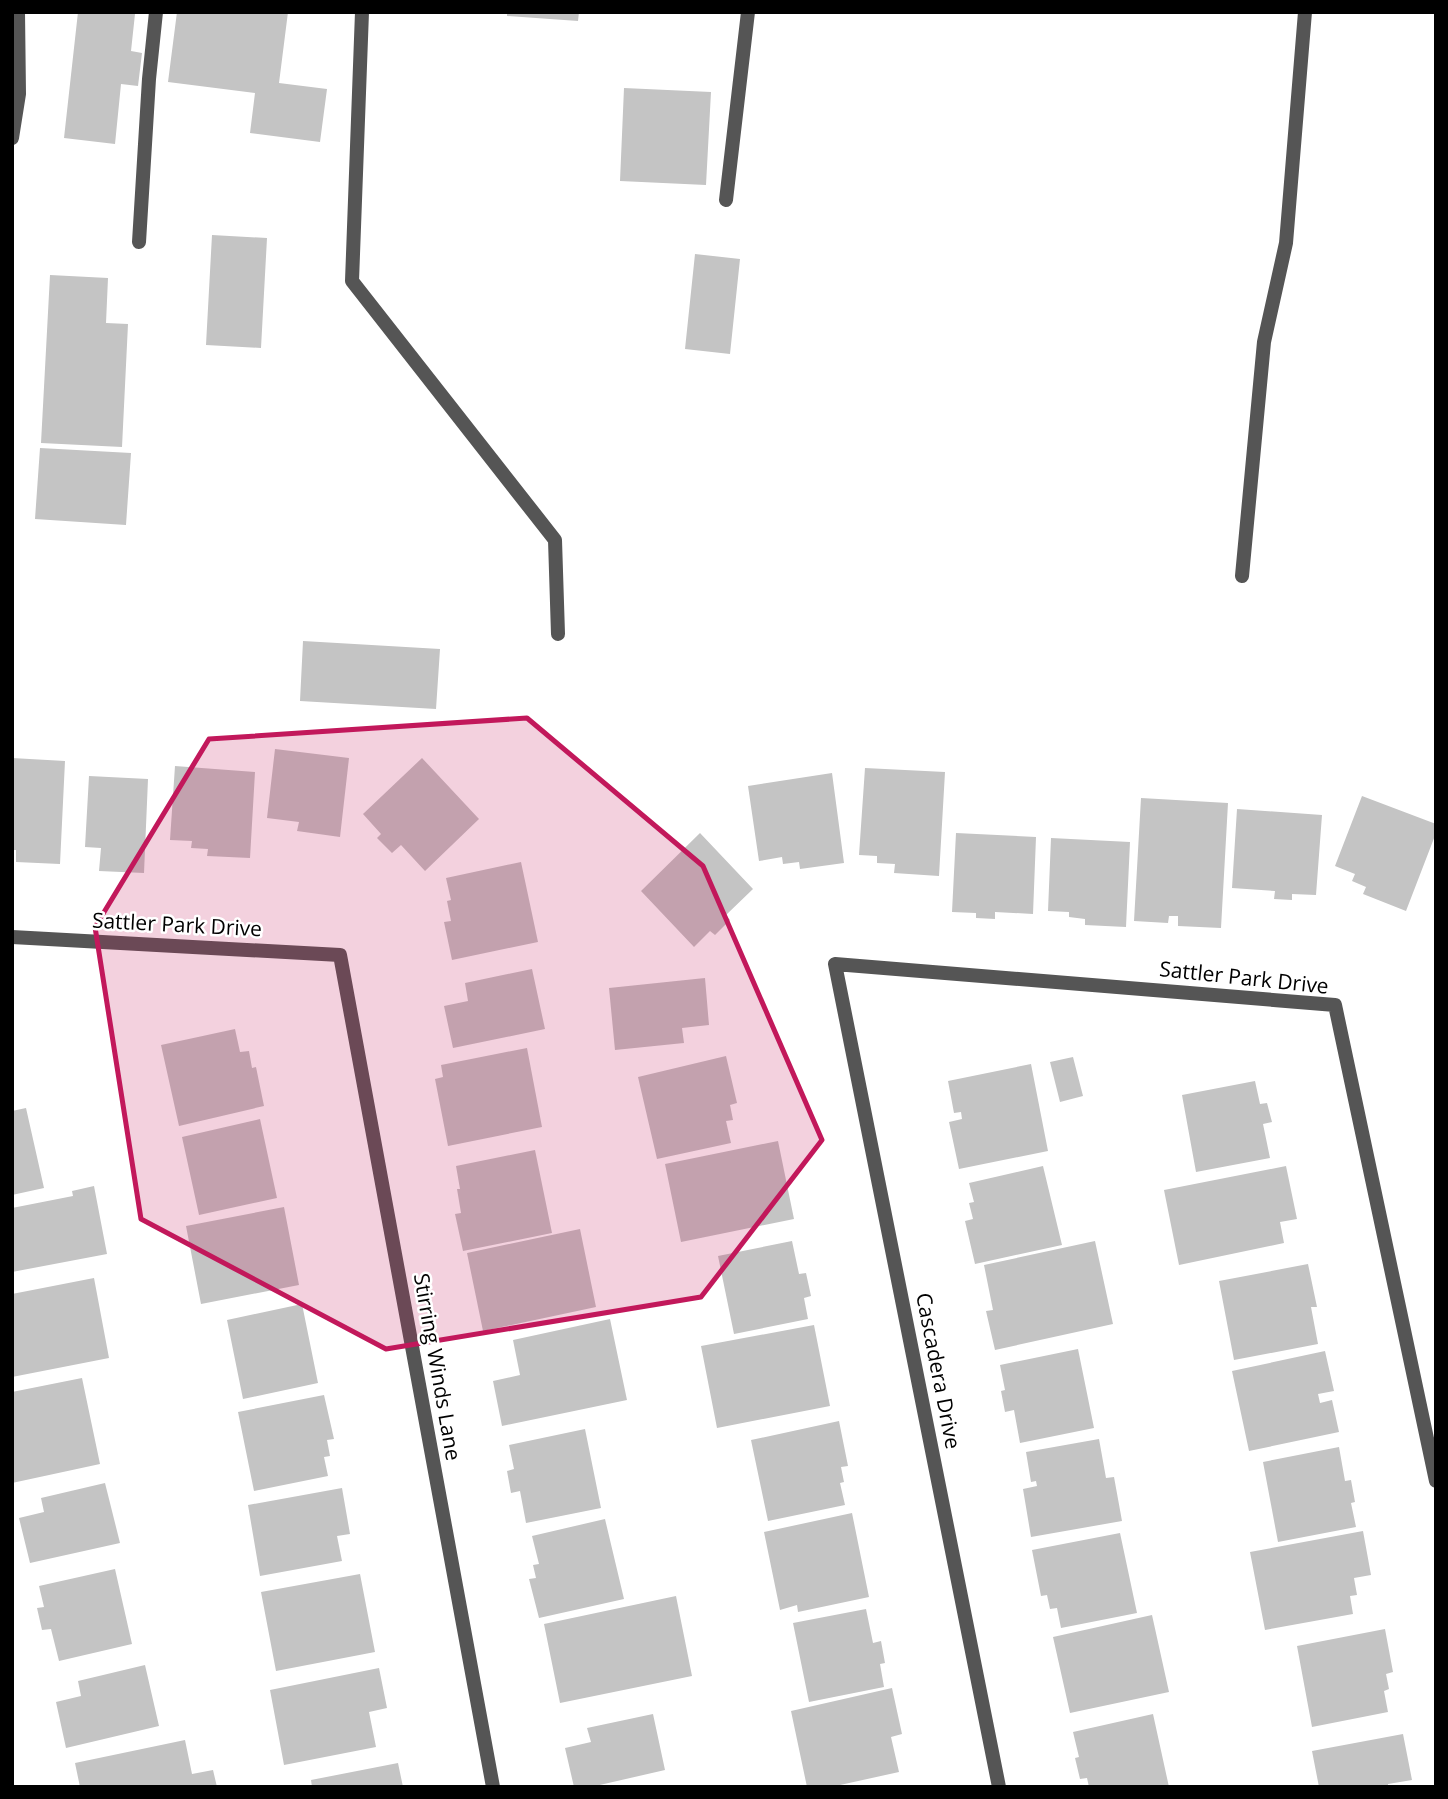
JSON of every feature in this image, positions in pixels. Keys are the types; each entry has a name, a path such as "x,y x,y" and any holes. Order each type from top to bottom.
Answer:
{"street":[{"path":"12,138 19,94 18,12"},
{"path":"139,242 156,12"},
{"path":"362,12 352,281 555,540 558,634"},
{"path":"726,200 748,12"},
{"path":"1242,576 1264,342 1286,243 1305,12"},
{"name":"Sattler Park Drive","path":"12,937 340,956"},
{"name":"Stirring Winds Lane","path":"340,956 492,1787"},
{"name":"Sattler Park Drive","path":"835,964 1335,1005 1436,1481"},
{"name":"Cascadera Drive","path":"835,964 999,1787"}],"highlighted area":[{"path":"527,718 703,866 822,1140 701,1297 386,1349 141,1219 95,927 209,739"}],"building":[{"path":"78,12 135,14 131,51 142,53 138,86 121,84 115,144 64,138"},
{"path":"177,12 288,12 279,83 327,89 320,142 250,133 255,93 168,82"},
{"path":"507,12 579,12 578,21 507,16"},
{"path":"624,88 711,92 706,185 620,181"},
{"path":"212,235 267,238 261,348 206,345"},
{"path":"695,254 740,259 730,354 685,349"},
{"path":"50,275 108,278 106,323 128,324 122,447 41,443"},
{"path":"40,448 131,453 126,525 35,519"},
{"path":"303,641 440,649 436,709 300,701"},
{"path":"275,749 349,758 340,837 297,831 299,822 267,818"},
{"path":"12,758 65,761 60,864 16,862 16,850 12,850"},
{"path":"422,758 479,819 425,871 401,845 392,853 377,838 381,834 363,814"},
{"path":"175,766 255,772 250,858 207,856 208,849 191,848 192,841 170,840"},
{"path":"865,768 945,772 939,876 894,873 895,864 877,863 877,856 859,855"},
{"path":"832,773 844,863 800,869 799,862 783,864 782,857 759,861 748,786"},
{"path":"89,776 148,779 144,873 99,871 101,848 85,847"},
{"path":"1362,796 1436,824 1436,833 1406,911 1363,894 1366,887 1352,881 1355,874 1335,866"},
{"path":"1141,798 1228,803 1221,928 1178,926 1178,916 1169,916 1168,923 1134,921"},
{"path":"1237,809 1322,815 1316,895 1292,894 1292,900 1274,899 1275,891 1232,888"},
{"path":"700,833 753,889 726,915 730,920 715,935 710,931 694,947 641,891"},
{"path":"956,833 1036,837 1033,914 995,912 995,919 976,918 976,913 952,912"},
{"path":"1051,838 1130,842 1126,927 1085,925 1085,919 1069,917 1069,912 1048,911"},
{"path":"521,862 538,942 452,960 444,922 451,921 447,901 451,900 446,878"},
{"path":"532,969 545,1029 453,1048 444,1006 468,1001 465,983"},
{"path":"705,978 709,1025 682,1028 684,1043 615,1050 609,988"},
{"path":"235,1029 240,1052 249,1051 252,1068 256,1067 264,1106 179,1126 161,1045"},
{"path":"527,1048 542,1127 448,1146 435,1079 443,1077 441,1065"},
{"path":"726,1056 737,1103 730,1105 733,1120 726,1121 731,1143 657,1159 638,1077"},
{"path":"1073,1057 1083,1096 1060,1102 1050,1062"},
{"path":"1031,1064 1048,1151 959,1169 949,1122 962,1119 961,1112 954,1113 948,1081"},
{"path":"1255,1081 1260,1104 1267,1103 1272,1122 1263,1124 1270,1158 1196,1172 1182,1095"},
{"path":"26,1108 44,1188 12,1195 12,1111"},
{"path":"260,1119 277,1198 199,1215 182,1137"},
{"path":"778,1141 794,1219 681,1242 665,1164"},
{"path":"535,1150 552,1233 463,1251 455,1214 461,1213 456,1166"},
{"path":"1043,1166 1062,1245 975,1264 965,1221 973,1219 969,1203 974,1202 969,1183"},
{"path":"1286,1166 1297,1219 1280,1222 1284,1243 1179,1265 1164,1190"},
{"path":"94,1186 107,1254 12,1272 12,1208 73,1196 72,1191"},
{"path":"284,1207 299,1285 201,1304 186,1226"},
{"path":"580,1229 596,1307 483,1331 467,1253"},
{"path":"792,1241 799,1274 806,1273 811,1296 804,1298 808,1319 734,1334 718,1256"},
{"path":"1095,1241 1113,1324 995,1350 986,1311 993,1310 984,1265"},
{"path":"1308,1264 1317,1307 1311,1307 1318,1344 1234,1360 1219,1281"},
{"path":"94,1278 109,1358 12,1377 12,1294"},
{"path":"302,1304 318,1383 243,1399 227,1320"},
{"path":"610,1319 627,1400 502,1426 493,1381 520,1375 513,1340"},
{"path":"814,1325 830,1406 717,1428 701,1346"},
{"path":"1078,1349 1094,1428 1020,1443 1014,1410 1005,1412 1001,1391 1005,1390 1000,1365"},
{"path":"1325,1351 1334,1391 1318,1394 1320,1403 1332,1400 1339,1432 1249,1451 1232,1371"},
{"path":"82,1378 100,1464 12,1483 12,1392"},
{"path":"324,1395 334,1439 327,1440 330,1456 324,1457 328,1476 254,1491 238,1412"},
{"path":"839,1421 848,1466 841,1467 844,1482 840,1483 845,1505 768,1521 751,1440"},
{"path":"585,1429 601,1508 526,1523 520,1491 511,1493 507,1471 514,1469 509,1445"},
{"path":"1099,1439 1106,1478 1114,1477 1122,1521 1031,1537 1023,1489 1037,1486 1036,1481 1031,1482 1026,1452"},
{"path":"1339,1447 1345,1481 1351,1480 1355,1502 1351,1503 1356,1527 1278,1542 1263,1462"},
{"path":"105,1483 120,1543 30,1563 19,1518 44,1512 41,1498"},
{"path":"342,1488 350,1534 337,1536 342,1561 260,1576 248,1505"},
{"path":"852,1513 869,1597 798,1612 797,1605 780,1610 764,1532"},
{"path":"605,1519 624,1599 539,1618 529,1579 536,1578 533,1565 539,1564 532,1536"},
{"path":"1363,1531 1371,1575 1354,1578 1357,1595 1350,1596 1353,1614 1265,1630 1250,1552"},
{"path":"1120,1533 1137,1613 1061,1628 1057,1608 1050,1609 1047,1595 1041,1596 1032,1550"},
{"path":"115,1569 132,1644 59,1661 51,1629 42,1630 37,1608 44,1607 39,1586"},
{"path":"360,1574 375,1652 276,1671 261,1592"},
{"path":"676,1596 692,1676 560,1703 544,1624"},
{"path":"866,1609 873,1643 881,1641 885,1663 880,1664 884,1687 809,1702 793,1623"},
{"path":"1152,1615 1169,1692 1070,1713 1053,1637"},
{"path":"1385,1629 1393,1672 1386,1674 1389,1689 1384,1691 1388,1712 1312,1727 1297,1646"},
{"path":"145,1665 159,1726 66,1748 56,1702 81,1696 78,1681"},
{"path":"379,1668 387,1708 369,1712 376,1747 284,1765 270,1690"},
{"path":"892,1688 902,1734 891,1737 899,1772 831,1787 807,1787 791,1711"},
{"path":"653,1714 665,1770 591,1787 574,1787 565,1748 591,1742 587,1728"},
{"path":"1153,1714 1169,1787 1089,1787 1087,1778 1080,1779 1075,1758 1079,1757 1073,1732"},
{"path":"1403,1734 1412,1780 1388,1784 1388,1787 1319,1787 1312,1751"},
{"path":"185,1740 192,1774 213,1770 217,1787 80,1787 75,1763"},
{"path":"398,1763 403,1787 312,1787 311,1780"}]}
